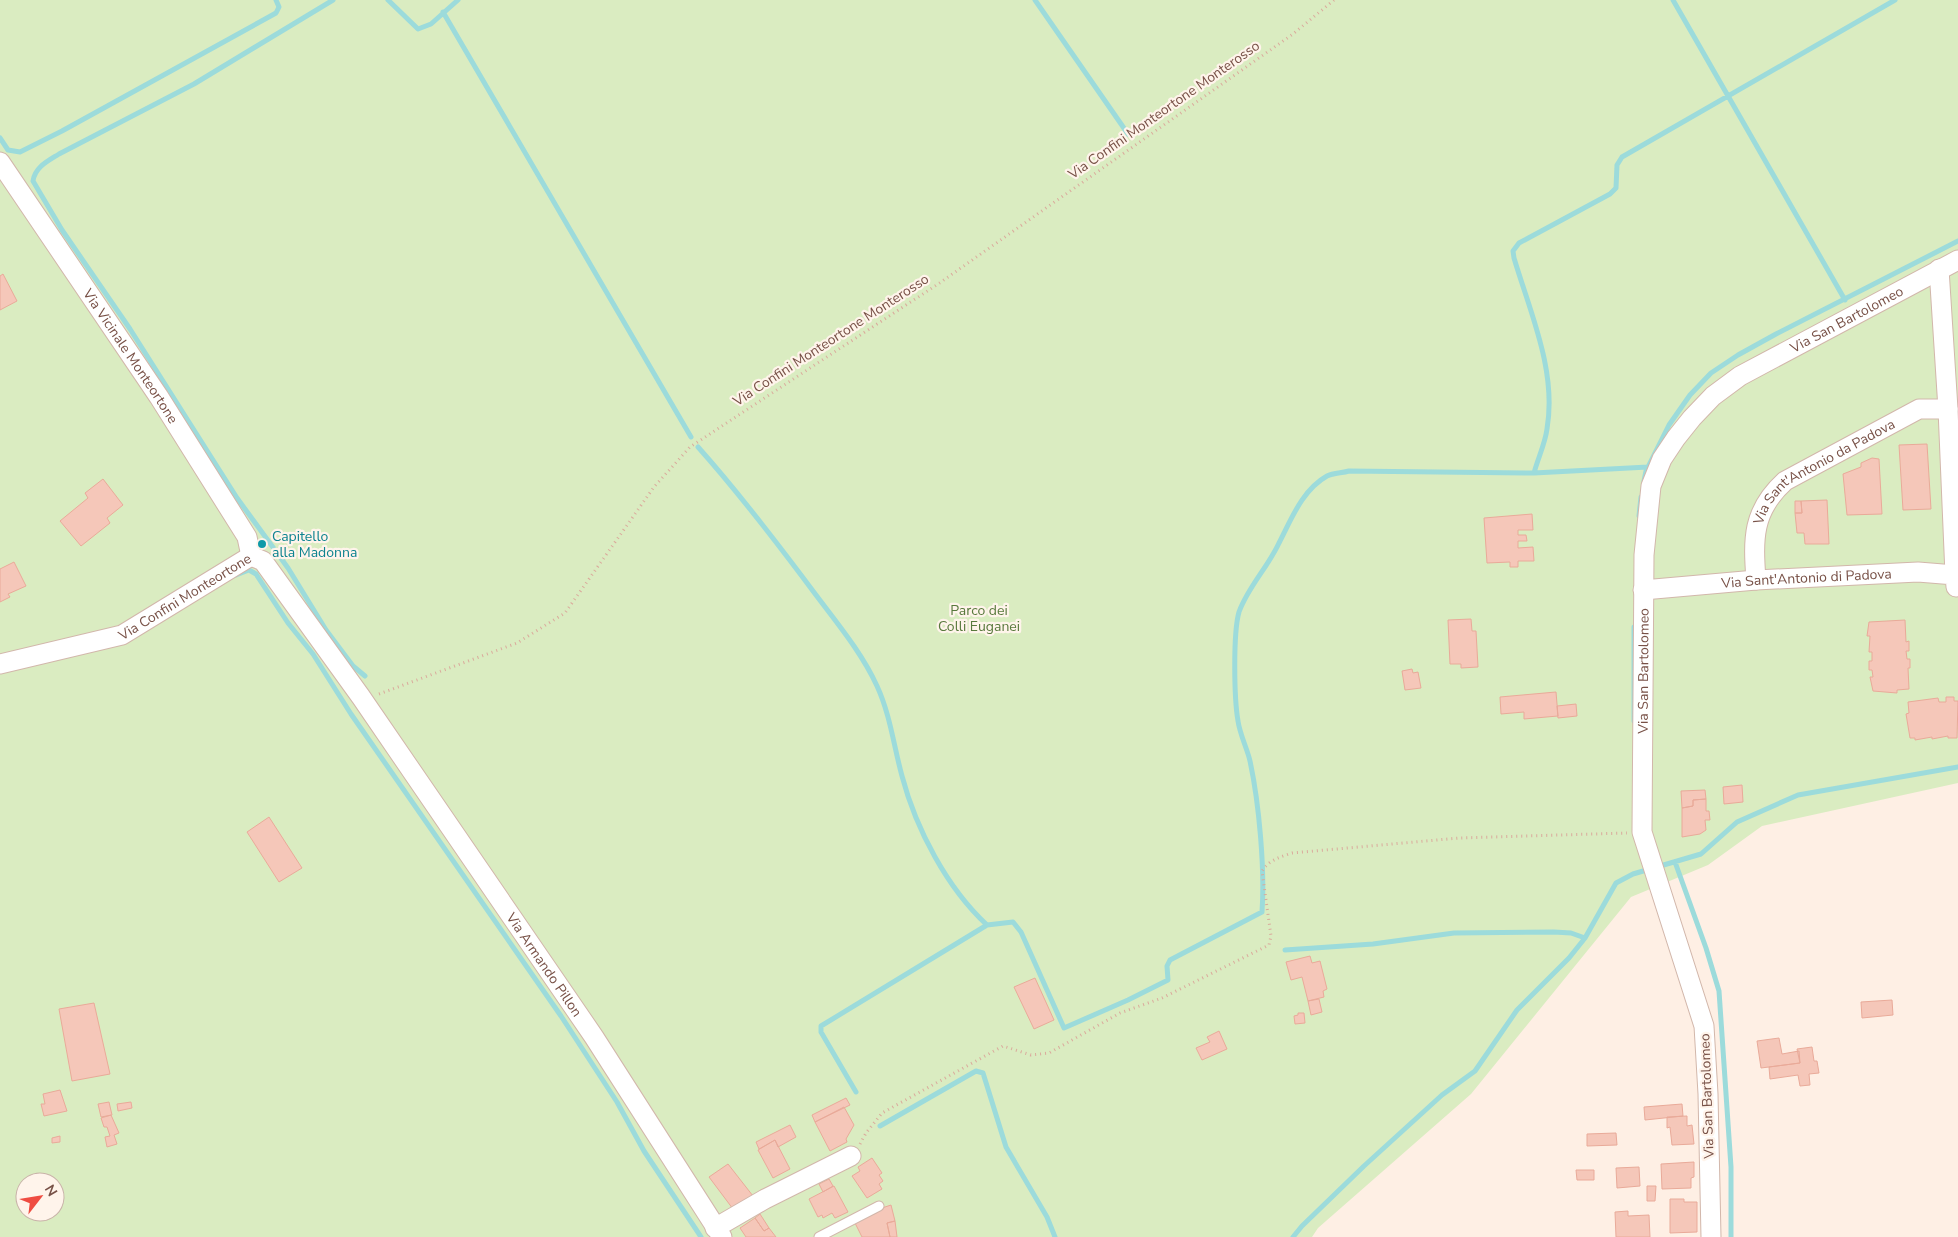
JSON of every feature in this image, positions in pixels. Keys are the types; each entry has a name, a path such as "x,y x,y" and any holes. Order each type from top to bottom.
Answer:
{"street":[{"name":"Via Vicinale Monteortone","path":"0,162 159,397 247,537 251,556"},
{"name":"Via San Bartolomeo","path":"1711,1237 1708,1094 1704,1026 1642,832 1643,590 1646,516 1651,486 1662,459 1692,418 1713,396 1740,376 1958,260"},
{"path":"1939,270 1956,582"},
{"name":"Via Sant'Antonio da Padova","path":"1756,580 1755,530 1761,511 1774,490 1785,481 1918,409 1948,409"},
{"name":"Via Confini Monteortone","path":"0,664 122,635 251,556 263,561 361,697"},
{"name":"Via Sant'Antonio di Padova","path":"1643,590 1756,580 1918,572 1956,582"},
{"name":"Via Armando Pillon","path":"361,697 594,1037 719,1232"},
{"path":"719,1232 764,1199 851,1156"}],"lane":[{"path":"819,1237 879,1206"}],"path":[{"name":"Via Confini Monteortone Monterosso","path":"361,697 397,688 517,643 565,613 654,487 690,447 703,436 940,282 1293,34 1334,0"},
{"path":"851,1156 882,1113 1003,1046 1031,1055 1049,1053 1120,1013 1162,998 1269,945 1271,936 1262,871 1266,865 1278,857 1292,853 1459,838 1642,832"}],"green space":[{"name":"Parco dei Colli Euganei","path":"0,0 1958,0 1958,783 1762,826 1708,865 1631,897 1471,1094 1318,1228 1312,1237 0,1237"}],"building":[{"path":"3,274 17,301 0,310 0,276"},
{"path":"1927,444 1931,509 1903,510 1899,445"},
{"path":"1872,458 1879,459 1882,514 1847,515 1843,474 1861,467 1861,463"},
{"path":"103,479 123,505 107,518 110,523 81,546 60,521 88,498 85,493"},
{"path":"1827,500 1829,544 1805,544 1804,533 1797,533 1795,513 1802,513 1801,501"},
{"path":"1795,501 1801,501 1802,513 1795,513"},
{"path":"1532,514 1533,530 1518,530 1518,535 1526,535 1527,541 1518,541 1518,548 1533,547 1534,561 1518,561 1518,567 1510,567 1510,562 1487,563 1484,518"},
{"path":"14,562 26,586 8,594 10,597 0,602 0,569"},
{"path":"1471,619 1472,631 1476,631 1478,667 1461,668 1461,664 1450,664 1448,620"},
{"path":"1905,620 1906,642 1909,641 1909,651 1906,651 1907,659 1910,659 1910,668 1908,668 1909,689 1897,690 1897,693 1873,691 1870,677 1873,677 1872,670 1869,670 1872,652 1869,652 1870,636 1867,636 1869,622"},
{"path":"1412,669 1413,673 1418,672 1421,688 1405,690 1402,671"},
{"path":"1556,692 1558,716 1524,719 1524,712 1501,714 1500,697"},
{"path":"1946,697 1954,697 1954,701 1958,701 1957,738 1948,738 1948,736 1915,740 1915,738 1910,738 1906,714 1909,713 1908,702 1938,698 1939,702 1946,702"},
{"path":"1576,704 1577,716 1558,718 1557,706"},
{"path":"1742,785 1743,802 1724,804 1723,787"},
{"path":"1705,790 1706,799 1693,800 1693,806 1682,808 1681,791"},
{"path":"1706,799 1706,811 1709,811 1710,820 1705,820 1706,830 1700,834 1682,837 1682,808 1693,806 1693,800"},
{"path":"269,817 302,868 279,882 247,832"},
{"path":"1310,956 1312,963 1320,961 1327,989 1323,991 1324,997 1308,1001 1302,977 1291,980 1286,962"},
{"path":"1035,978 1054,1020 1034,1029 1014,987"},
{"path":"1319,999 1322,1012 1311,1015 1308,1001"},
{"path":"1892,1000 1893,1015 1862,1018 1861,1002"},
{"path":"94,1003 110,1074 72,1081 59,1009"},
{"path":"1298,1013 1304,1013 1305,1023 1295,1024 1294,1016 1298,1015"},
{"path":"1219,1031 1227,1049 1202,1060 1196,1048 1210,1042 1207,1037"},
{"path":"1779,1038 1782,1054 1799,1051 1800,1063 1761,1068 1757,1041"},
{"path":"1812,1047 1814,1061 1817,1061 1819,1073 1809,1074 1810,1085 1800,1086 1798,1075 1770,1079 1769,1067 1800,1063 1797,1049"},
{"path":"60,1090 67,1111 44,1116 41,1104 45,1104 43,1094"},
{"path":"846,1098 850,1105 815,1122 812,1115"},
{"path":"109,1102 112,1115 101,1117 98,1104"},
{"path":"131,1102 132,1108 118,1111 117,1104"},
{"path":"1682,1104 1683,1116 1645,1120 1644,1107"},
{"path":"844,1107 854,1125 846,1139 847,1142 830,1151 815,1122"},
{"path":"111,1115 119,1133 114,1135 117,1144 107,1147 105,1137 110,1136 101,1118"},
{"path":"1687,1116 1687,1126 1692,1125 1694,1144 1672,1145 1670,1127 1667,1128 1667,1117"},
{"path":"790,1125 796,1137 778,1147 775,1140 759,1149 756,1142"},
{"path":"1616,1133 1617,1145 1587,1146 1587,1134"},
{"path":"60,1136 60,1142 52,1143 52,1138"},
{"path":"775,1140 790,1169 773,1178 758,1150"},
{"path":"872,1158 882,1173 879,1175 883,1181 879,1184 882,1189 867,1198 852,1176 860,1171 858,1167"},
{"path":"1694,1162 1694,1177 1691,1178 1691,1188 1662,1189 1661,1164"},
{"path":"728,1164 753,1196 733,1209 709,1177"},
{"path":"1639,1167 1640,1186 1617,1188 1616,1168"},
{"path":"1576,1170 1594,1170 1594,1180 1577,1180"},
{"path":"829,1179 833,1186 823,1192 819,1184"},
{"path":"834,1186 848,1212 835,1218 832,1213 823,1218 822,1215 818,1217 809,1199"},
{"path":"1647,1186 1656,1186 1655,1201 1647,1201"},
{"path":"1670,1199 1684,1199 1684,1202 1697,1202 1697,1232 1670,1233"},
{"path":"891,1205 895,1221 887,1223 890,1237 862,1237 855,1223 878,1212 876,1210"},
{"path":"1628,1211 1628,1216 1649,1215 1650,1237 1616,1237 1615,1212"},
{"path":"760,1214 769,1228 764,1231 755,1218"},
{"path":"755,1218 764,1231 769,1228 776,1237 746,1237 740,1228"},
{"path":"895,1221 897,1237 890,1237 887,1223"}],"waterway":[{"path":"0,138 8,150 20,152 62,131 276,13 279,7 276,0"},
{"path":"333,0 194,84 59,154 39,168 33,181 62,230 130,329 237,498 288,568 326,630 353,666 365,676"},
{"path":"388,0 418,29 431,24 458,0"},
{"path":"1035,0 1128,134"},
{"path":"1673,0 1845,300"},
{"path":"1534,473 1547,429 1548,385 1540,342 1514,258 1513,251 1519,243 1610,194 1616,188 1617,165 1622,157 1895,0"},
{"path":"443,12 691,437"},
{"path":"1644,481 1646,471 1669,425 1690,395 1711,373 1738,355 1776,334 1958,241"},
{"path":"698,447 773,538 857,650 877,686 889,719 908,796 924,837 946,876 972,910 987,925"},
{"path":"856,1092 821,1032 821,1026 987,925 1013,922 1021,932 1064,1028 1168,980 1167,966 1170,960 1262,912 1262,856 1256,796 1250,761 1240,731 1237,711 1235,682 1237,622 1243,603 1274,552 1298,506 1318,482 1329,475 1349,471 1534,473 1648,467"},
{"path":"1639,516 1641,497"},
{"path":"236,575 249,570 256,574 288,623 313,654 351,714 561,1016 617,1102 644,1151 701,1237"},
{"path":"1634,627 1634,721"},
{"path":"1293,1237 1364,1166 1442,1095 1475,1071 1517,1010 1569,958 1585,938 1616,883 1633,874 1701,854 1737,822 1798,795 1958,767"},
{"path":"1675,862 1706,948 1719,991 1731,1167 1731,1237"},
{"path":"1285,950 1373,944 1454,933 1554,932 1571,933 1585,938"},
{"path":"880,1126 976,1071 983,1073 1006,1147 1047,1217 1055,1237"}],"place":[{"name":"Capitello alla Madonna","path":"262,544"}]}
